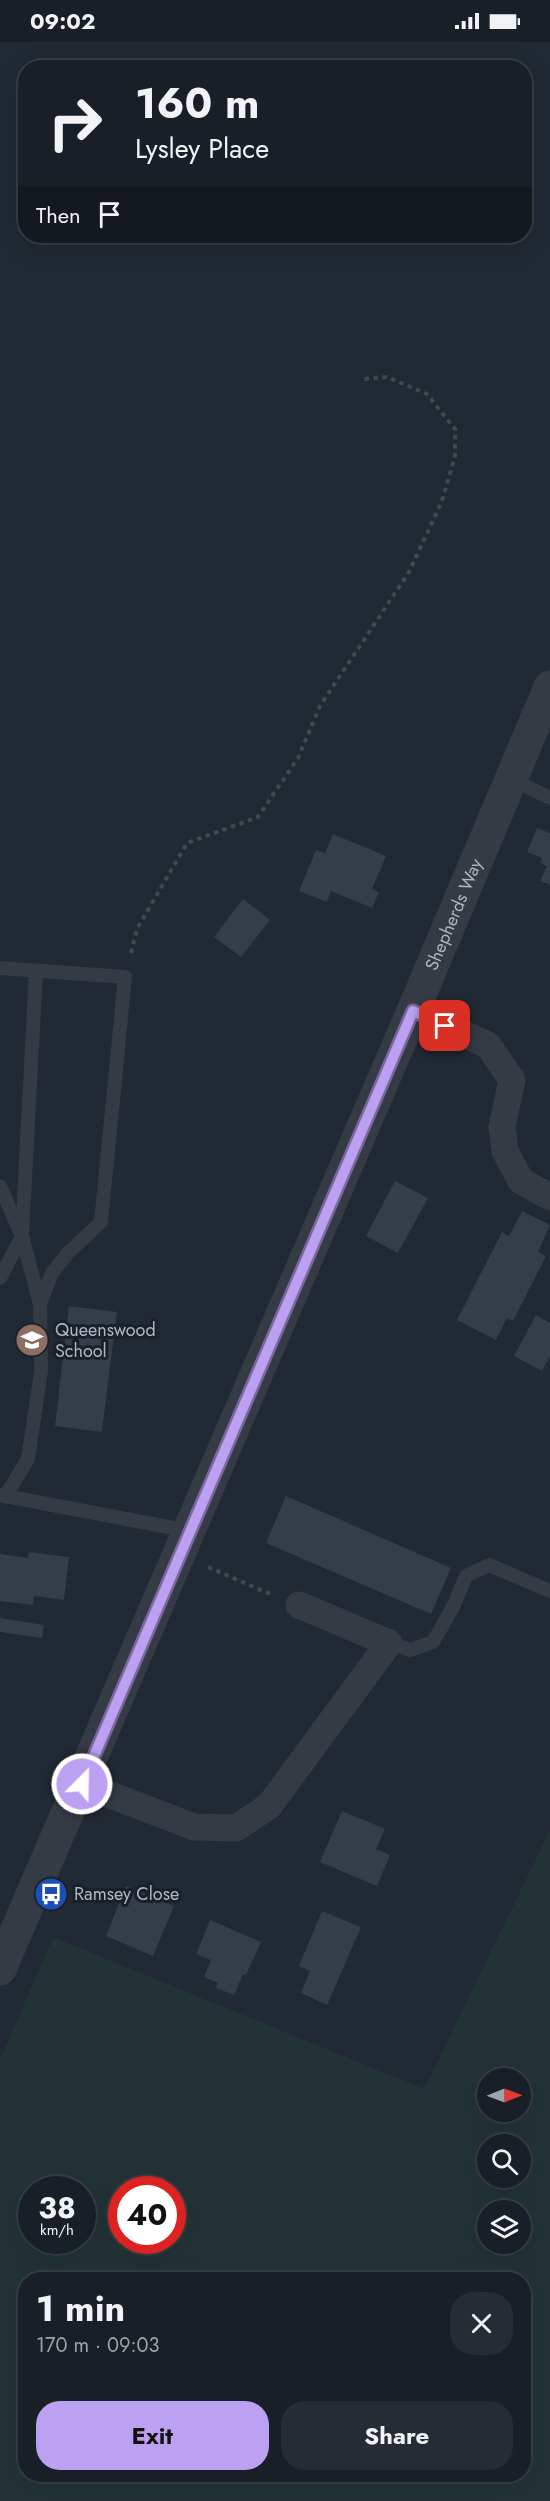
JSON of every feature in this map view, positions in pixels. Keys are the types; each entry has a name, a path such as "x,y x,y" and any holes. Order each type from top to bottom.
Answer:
{"street":[{"name":"Shepherds Way","path":"0,1969 82,1784 550,687"},
{"path":"413,1011 488,1045 512,1080 502,1127 505,1151 521,1181 550,1197"},
{"path":"82,1784 194,1827 236,1828 269,1806 389,1643 298,1605"}],"lane":[{"path":"511,779 550,798"},
{"path":"0,968 125,977 100,1222 68,1253 52,1273 40,1304"},
{"path":"0,1278 22,1236 36,971"},
{"path":"0,1186 22,1236 40,1304 41,1371 28,1459 3,1495 184,1543"},
{"path":"389,1643 411,1650 434,1642 454,1605 466,1576 489,1565 550,1591"}],"path":[{"path":"125,977 137,929 187,843 258,817 298,758 320,706 409,572 442,501 455,456 455,429 427,394 387,377 364,379"},
{"path":"184,1543 298,1605"}],"shaded area":[{"path":"550,1830 550,2501 0,2501 0,2060 53,1937 424,2089"}],"building":[{"path":"537,828 550,833 550,885 540,881 547,866 540,863 542,858 527,852"},
{"path":"333,834 386,856 372,889 379,892 372,908 331,891 327,902 299,891 316,850 325,853"},
{"path":"243,899 270,920 241,957 214,937"},
{"path":"395,1181 428,1198 398,1253 366,1236"},
{"path":"522,1211 550,1225 538,1252 546,1256 513,1321 507,1318 496,1340 457,1320 502,1232 509,1236"},
{"path":"69,1306 117,1312 102,1432 55,1426"},
{"path":"536,1315 550,1323 550,1356 542,1371 514,1356"},
{"path":"286,1496 451,1568 431,1614 266,1543"},
{"path":"29,1552 69,1557 64,1600 34,1596 33,1605 0,1601 0,1554 28,1558"},
{"path":"0,1618 44,1625 42,1638 0,1632"},
{"path":"342,1811 385,1829 376,1849 390,1855 377,1886 320,1862"},
{"path":"126,1886 174,1906 153,1956 106,1936"},
{"path":"322,1911 361,1927 327,2005 301,1993 310,1971 299,1966"},
{"path":"210,1920 261,1942 234,1995 216,1988 218,1983 204,1977 211,1960 196,1954"}],"place":[{"name":"Queenswood School","path":"32,1340"},
{"name":"Ramsey Close","path":"51,1894"}],"route":[{"path":"82,1784 413,1011 445,1026"}]}
